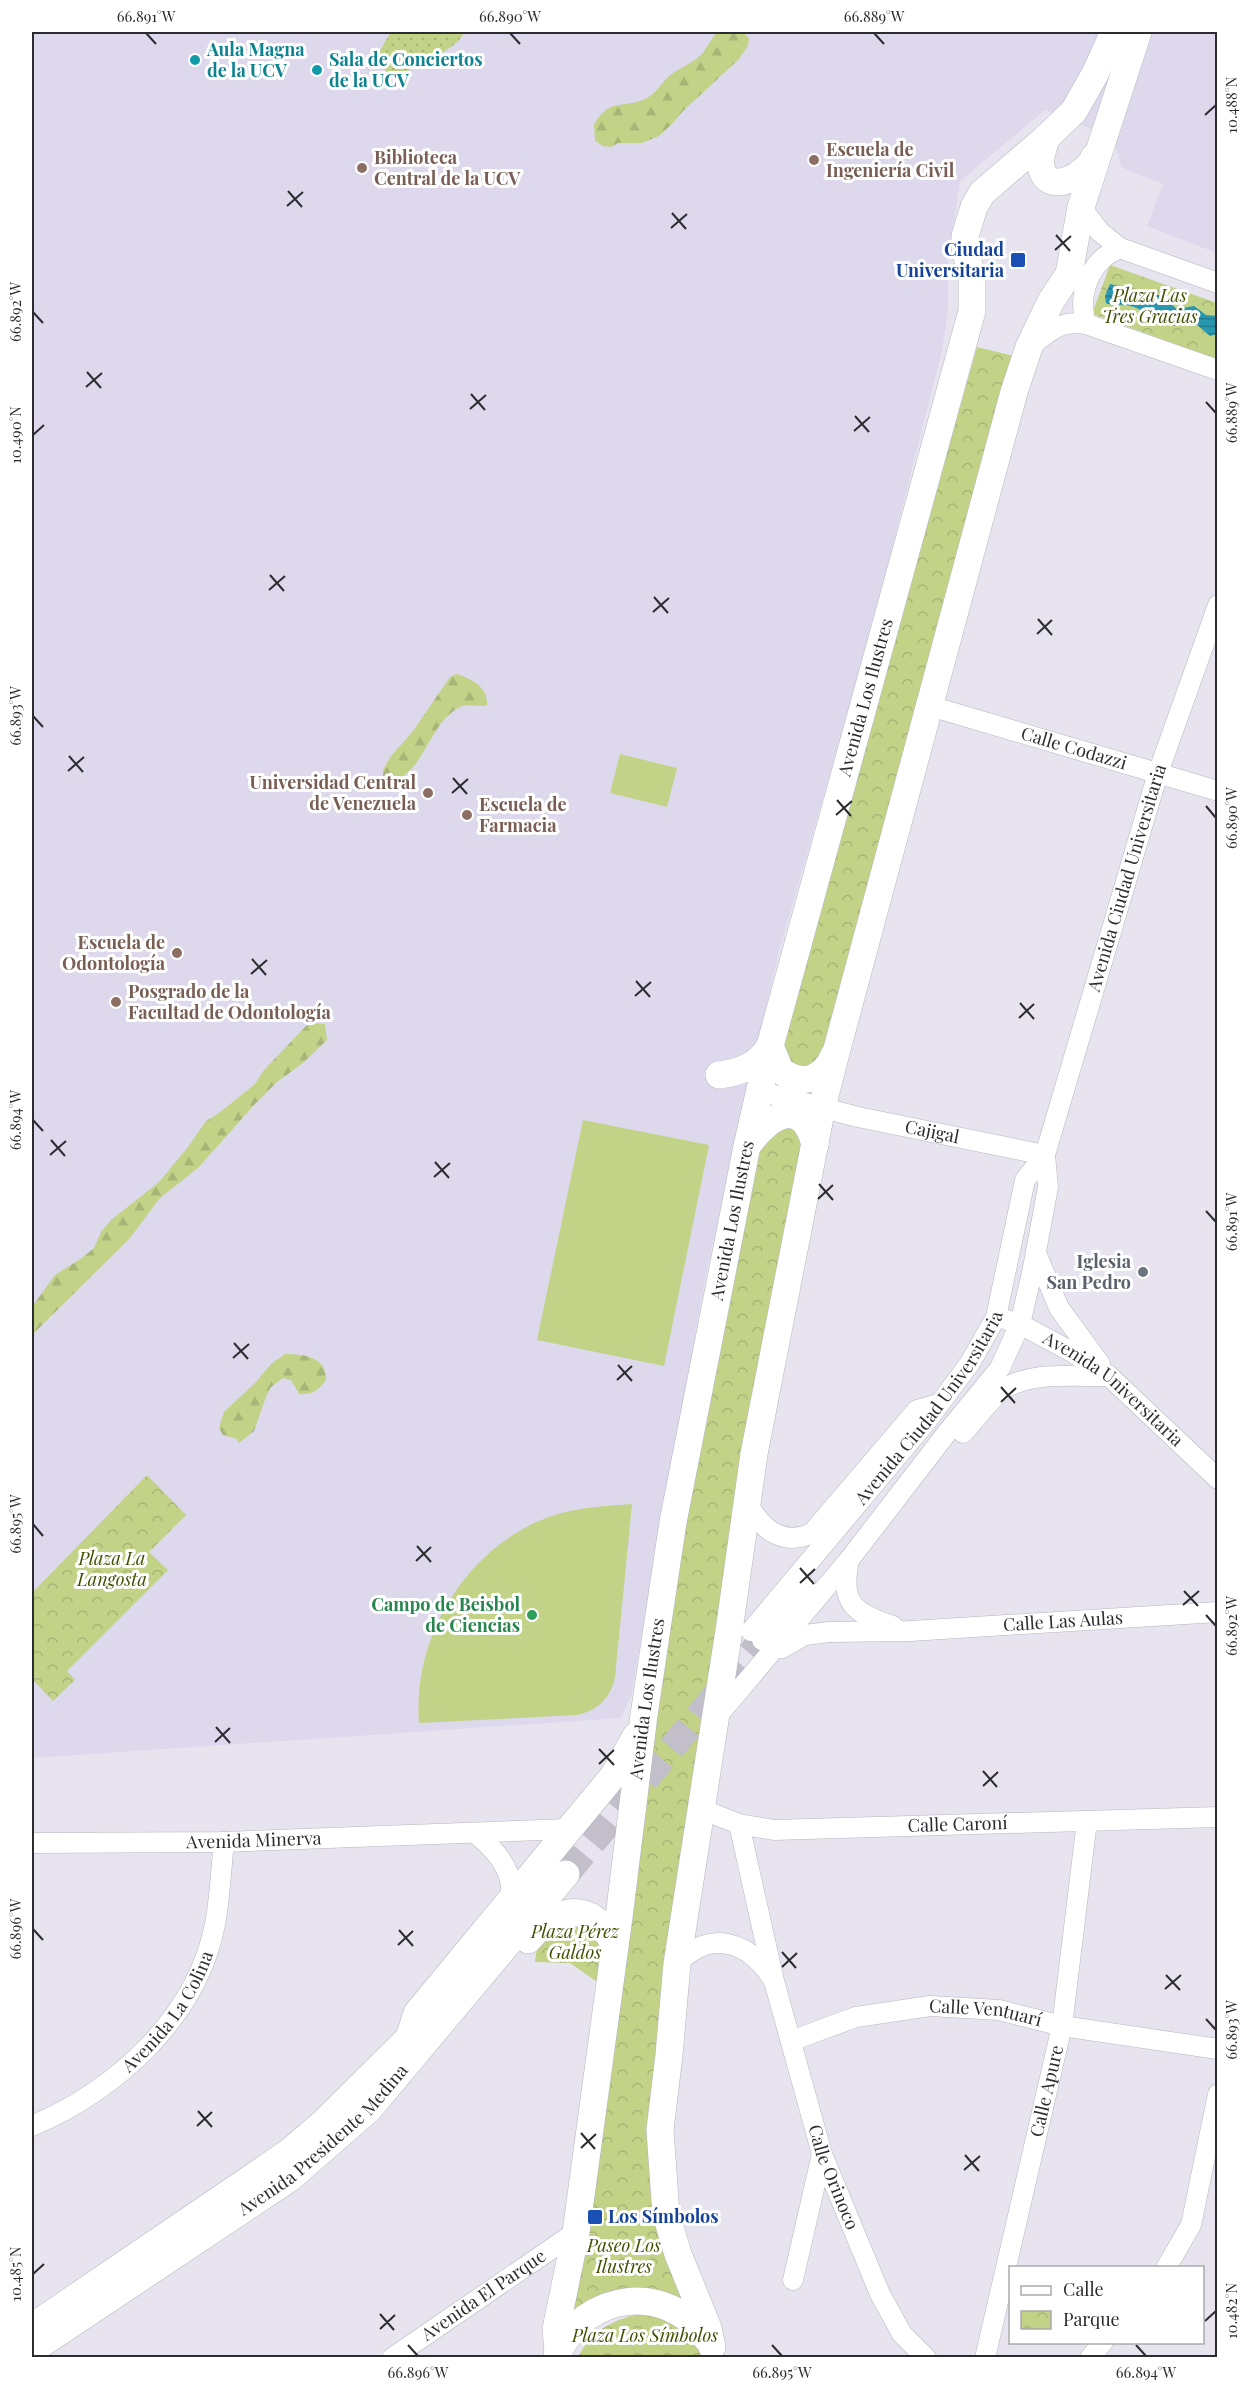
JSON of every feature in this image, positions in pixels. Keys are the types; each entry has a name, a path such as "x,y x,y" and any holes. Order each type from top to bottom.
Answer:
{"main road":[{"name":"Avenida Los Ilustres","path":"557,2355 556,2329 576,2232 644,1715 674,1522 759,1091 972,311 972,278 965,247 969,221 982,193 1074,111 1095,74 1114,32"},
{"path":"716,2352 678,2254 666,2214 660,2130 677,1964 754,1454 822,1107 1014,392 1029,347 1051,301 1068,274 1082,207 1138,32"},
{"path":"1046,138 1041,155 1042,170 1051,180 1061,182 1076,177 1090,166 1106,131"},
{"path":"770,1046 780,1070 792,1078 800,1079 810,1079 822,1074 830,1065 837,1049"},
{"path":"719,1075 736,1073 759,1062 770,1046"},
{"path":"747,1146 756,1134 773,1119 791,1115 808,1124 816,1145"},
{"path":"615,1945 598,1922 589,1916 579,1913 554,1917 541,1926 443,2040 415,2042 417,2013 614,1774 634,1742 644,1715"},
{"name":"Avenida Presidente Medina","path":"32,2350 290,2178 369,2109 415,2042 561,1869"},
{"name":"Avenida Presidente Medina","path":"32,2327 288,2153 415,2042"},
{"path":"557,2355 576,2326 588,2316 617,2303 639,2300 662,2304 682,2313 699,2328 716,2352"}],"street":[{"path":"1082,207 1100,232 1120,248 1218,283"},
{"path":"1086,324 1082,308 1084,292 1091,276 1099,261 1120,248"},
{"path":"1029,347 1058,327 1071,322 1086,324 1218,370"},
{"name":"Avenida Ciudad Universitaria","path":"849,1560 1000,1368 1020,1324 1048,1188 1045,1155 1158,773 1218,605"},
{"name":"Calle Codazzi","path":"930,706 1218,791"},
{"name":"Cajigal","path":"759,1091 858,1117 1045,1155"},
{"name":"Avenida Ciudad Universitaria","path":"714,1720 761,1642 970,1363 996,1317 1024,1180 1045,1155"},
{"path":"1036,1251 1059,1308 1109,1376"},
{"name":"Avenida Universitaria","path":"996,1317 1020,1324 1072,1352 1109,1376 1218,1479"},
{"name":"Avenida Ciudad Universitaria","path":"761,1642 988,1373 1020,1324"},
{"name":"Avenida Ciudad Universitaria","path":"761,1642 849,1560 1000,1392 1012,1384 1057,1375 1109,1376"},
{"path":"747,1502 759,1521 776,1534 794,1539 812,1533 917,1410 938,1404"},
{"name":"Calle Las Aulas","path":"849,1560 844,1581 847,1596 854,1607 866,1616 910,1631"},
{"name":"Calle Las Aulas","path":"761,1642 829,1632 910,1631 1218,1612"},
{"name":"Calle Caroní","path":"701,1809 739,1824 774,1830 1218,1817"},
{"name":"Calle Apure","path":"985,2358 1062,2026 1087,1821"},
{"name":"Calle Orinoco","path":"739,1824 774,1980 822,2154 880,2294 902,2334 926,2358"},
{"name":"Avenida Minerva","path":"32,1843 224,1842 568,1829"},
{"path":"476,1834 495,1852 507,1871 512,1882 510,1899"},
{"name":"Avenida La Colina","path":"32,2126 61,2114 101,2087 141,2055 178,2012 201,1968 215,1925 224,1842"},
{"name":"Calle Orinoco","path":"677,1964 691,1950 702,1945 729,1942 750,1954 765,1967 774,1980"},
{"name":"Calle Ventuarí","path":"791,2041 856,2018 930,2006 999,2010 1062,2026 1218,2049"},
{"path":"1167,2266 1191,2225 1218,2094"},
{"path":"794,2280 822,2154"},
{"name":"Avenida El Parque","path":"392,2358 576,2232"},
{"path":"1090,2358 1102,2344"}],"shaded area":[{"name":"Universidad Central de Venezuela","path":"32,32 1217,32 1217,253 1147,226 1163,184 1121,167 1114,138 1045,110 960,181 948,258 948,311 942,350 871,631 778,955 706,1274 631,1696 621,1718 32,1758"}],"green space":[{"path":"391,32 464,32 461,38 446,50 399,76 387,72 378,64 379,52"},
{"path":"717,32 743,32 749,38 748,46 738,60 659,136 642,143 618,143 611,147 603,146 595,141 594,125 606,110 634,103 650,96 669,76 701,55"},
{"name":"Plaza Las Tres Gracias","path":"1110,265 1217,303 1217,359 1092,314"},
{"path":"977,347 1018,357 957,564 821,1055 813,1076 778,1069 834,853"},
{"path":"457,674 473,681 482,689 487,705 463,706 449,715 411,769 401,778 388,784 383,779 383,770 391,756 413,731 450,677"},
{"path":"620,754 677,768 667,807 610,793"},
{"path":"309,1023 325,1024 327,1040 303,1063 277,1082 199,1167 160,1198 130,1238 32,1335 32,1307 55,1275 94,1248 101,1232 111,1220 159,1182 206,1121 255,1084 264,1070"},
{"path":"583,1120 709,1145 664,1366 537,1340"},
{"name":"Paseo Los Ilustres","path":"808,1124 660,2130 709,2338 680,2314 610,2309 560,2349 631,1825 756,1134"},
{"path":"285,1354 307,1356 323,1366 326,1380 321,1387 308,1394 299,1394 291,1380 283,1378 271,1387 267,1394 254,1431 239,1443 237,1439 223,1435 219,1428 224,1412 256,1382 271,1364"},
{"name":"Plaza La Langosta","path":"147,1475 186,1515 149,1552 168,1570 67,1671 75,1680 53,1701 32,1679 32,1593"},
{"name":"Campo de Beisbol de Ciencias","path":"632,1504 615,1677 610,1691 602,1702 597,1707 577,1715 419,1723 419,1690 425,1657 436,1625 452,1596 472,1570 496,1547 524,1528 555,1515 584,1509"},
{"name":"Plaza Pérez Galdos","path":"569,1918 593,1927 609,1947 600,1984 570,1963 535,1962 538,1936"},
{"name":"Plaza Los Símbolos","path":"639,2314 654,2315 682,2325 712,2358 578,2358 589,2341 603,2328"}],"water":[{"path":"1110,284 1159,295 1177,309 1194,306 1206,315 1217,316 1217,334 1210,336 1196,324 1170,326 1157,313 1150,313 1127,305 1106,303 1105,296"}],"tunnel":[{"path":"566,1874 762,1640"}],"place":[{"name":"Aula Magna de la UCV","path":"195,60"},
{"name":"Sala de Conciertos de la UCV","path":"317,70"},
{"name":"Escuela de Ingeniería Civil","path":"814,160"},
{"name":"Biblioteca Central de la UCV","path":"362,168"},
{"name":"Ciudad Universitaria","path":"1018,260"},
{"name":"Universidad Central de Venezuela","path":"428,793"},
{"name":"Escuela de Farmacia","path":"467,815"},
{"name":"Escuela de Odontología","path":"177,953"},
{"name":"Posgrado de la Facultad de Odontología","path":"116,1002"},
{"name":"Iglesia San Pedro","path":"1143,1272"},
{"name":"Campo de Beisbol de Ciencias","path":"532,1615"},
{"name":"Los Símbolos","path":"595,2217"}]}
